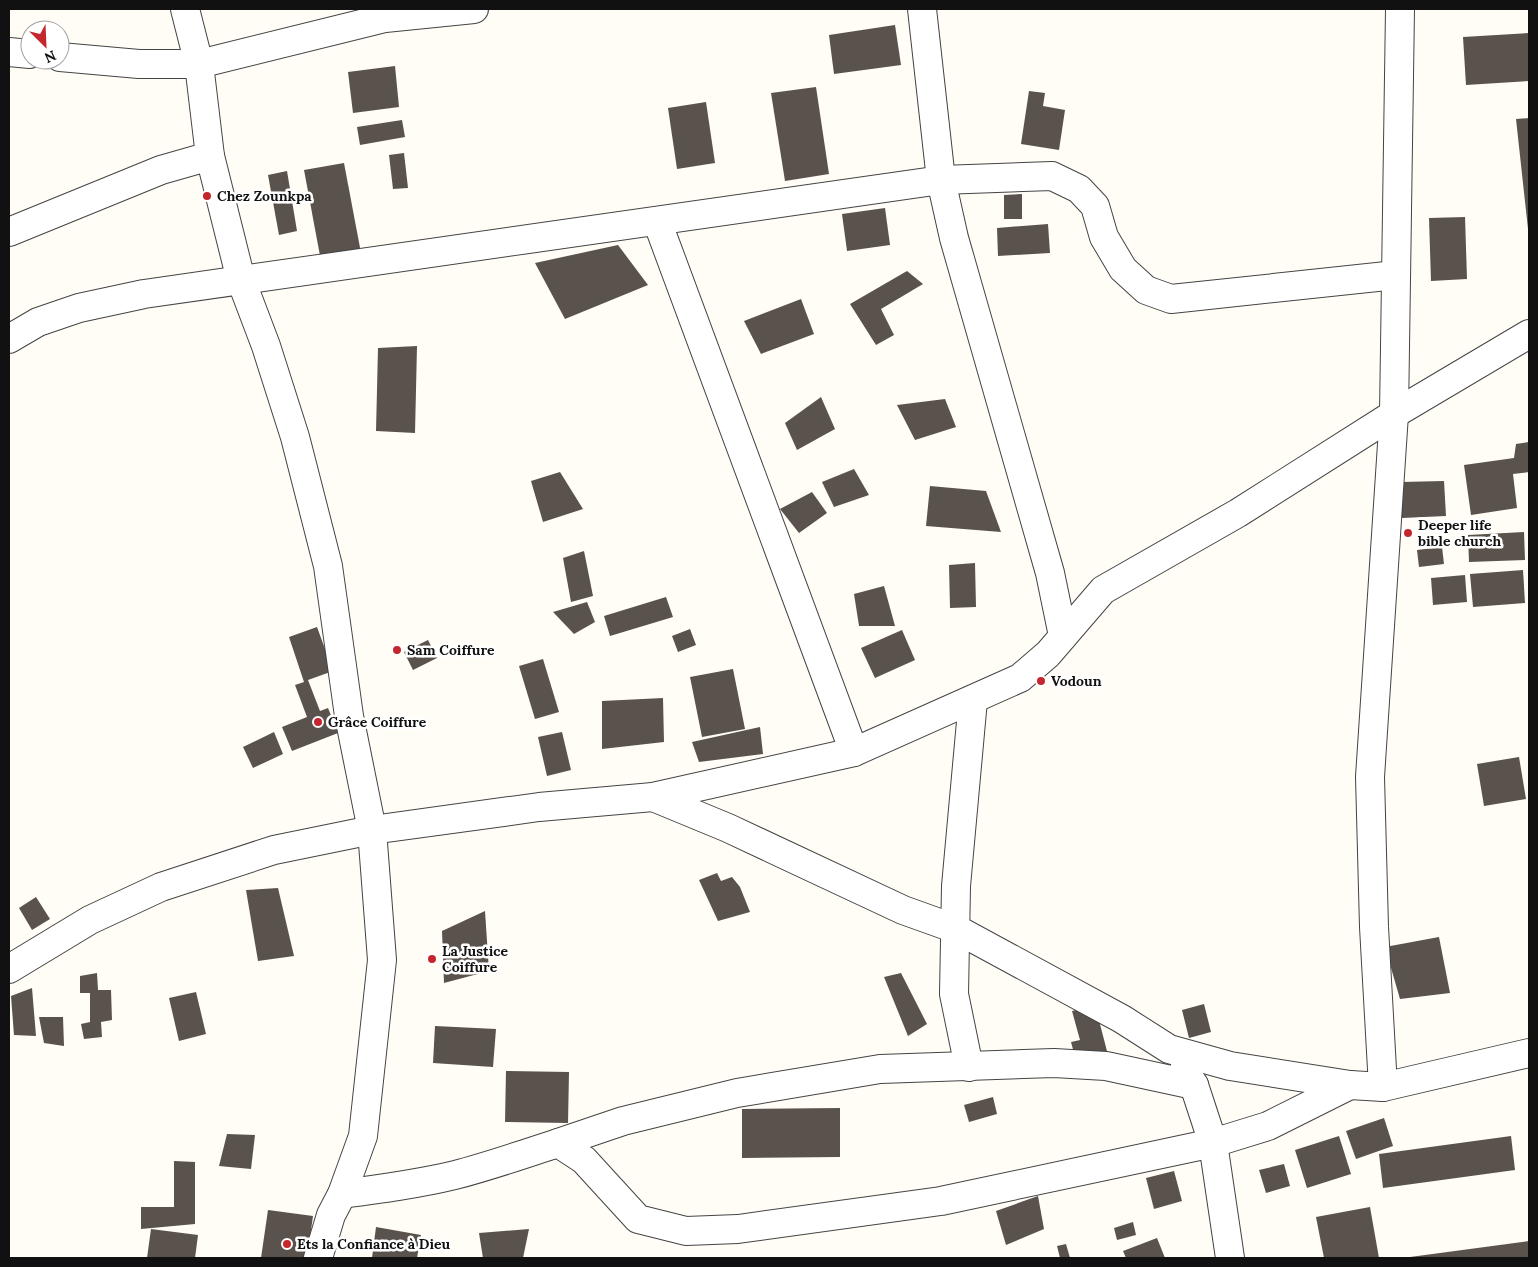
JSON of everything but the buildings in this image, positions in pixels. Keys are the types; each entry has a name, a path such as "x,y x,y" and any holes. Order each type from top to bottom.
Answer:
{"street":[{"path":"185,9 199,64 210,156 242,280 266,346 295,437 328,566 349,716 372,830 382,960 363,1136 342,1194 331,1215 318,1258"},
{"path":"70,58 139,64 199,64 385,14 474,9"},
{"path":"922,9 941,180 954,238 1050,573 1063,636"},
{"path":"1383,1087 1374,927 1370,777 1394,414 1400,9"},
{"path":"9,232 161,170 210,156"},
{"path":"9,339 38,322 79,308 144,294 941,180 1052,176 1079,189 1095,206 1104,237 1123,269 1146,290 1172,298 1396,275"},
{"path":"656,221 854,752"},
{"path":"9,969 90,920 161,887 274,850 372,830 539,807 652,798 854,752 1020,678 1048,654 1103,590 1238,513 1394,414 1529,334"},
{"path":"969,1067 954,994 956,886 972,700"},
{"path":"652,798 728,828 903,910 956,929 1122,1019 1169,1049 1230,1066 1350,1085 1383,1087 1529,1053"},
{"path":"1169,1049 1194,1085 1213,1143 1230,1258"},
{"path":"342,1194 411,1185 454,1175 496,1164 623,1122 737,1093 880,1070 1054,1063 1106,1066 1194,1085"},
{"path":"558,1143 584,1160 638,1219 686,1231 738,1230 940,1201 1213,1143 1268,1126 1350,1085"}],"place":[{"name":"Chez Zounkpa","path":"207,196"},
{"name":"Deeper life bible church","path":"1408,533"},
{"name":"Sam Coiffure","path":"397,650"},
{"name":"Vodoun","path":"1041,681"},
{"name":"Grâce Coiffure","path":"318,722"},
{"name":"La Justice Coiffure","path":"432,959"},
{"name":"Ets la Confiance à Dieu","path":"287,1244"}]}
